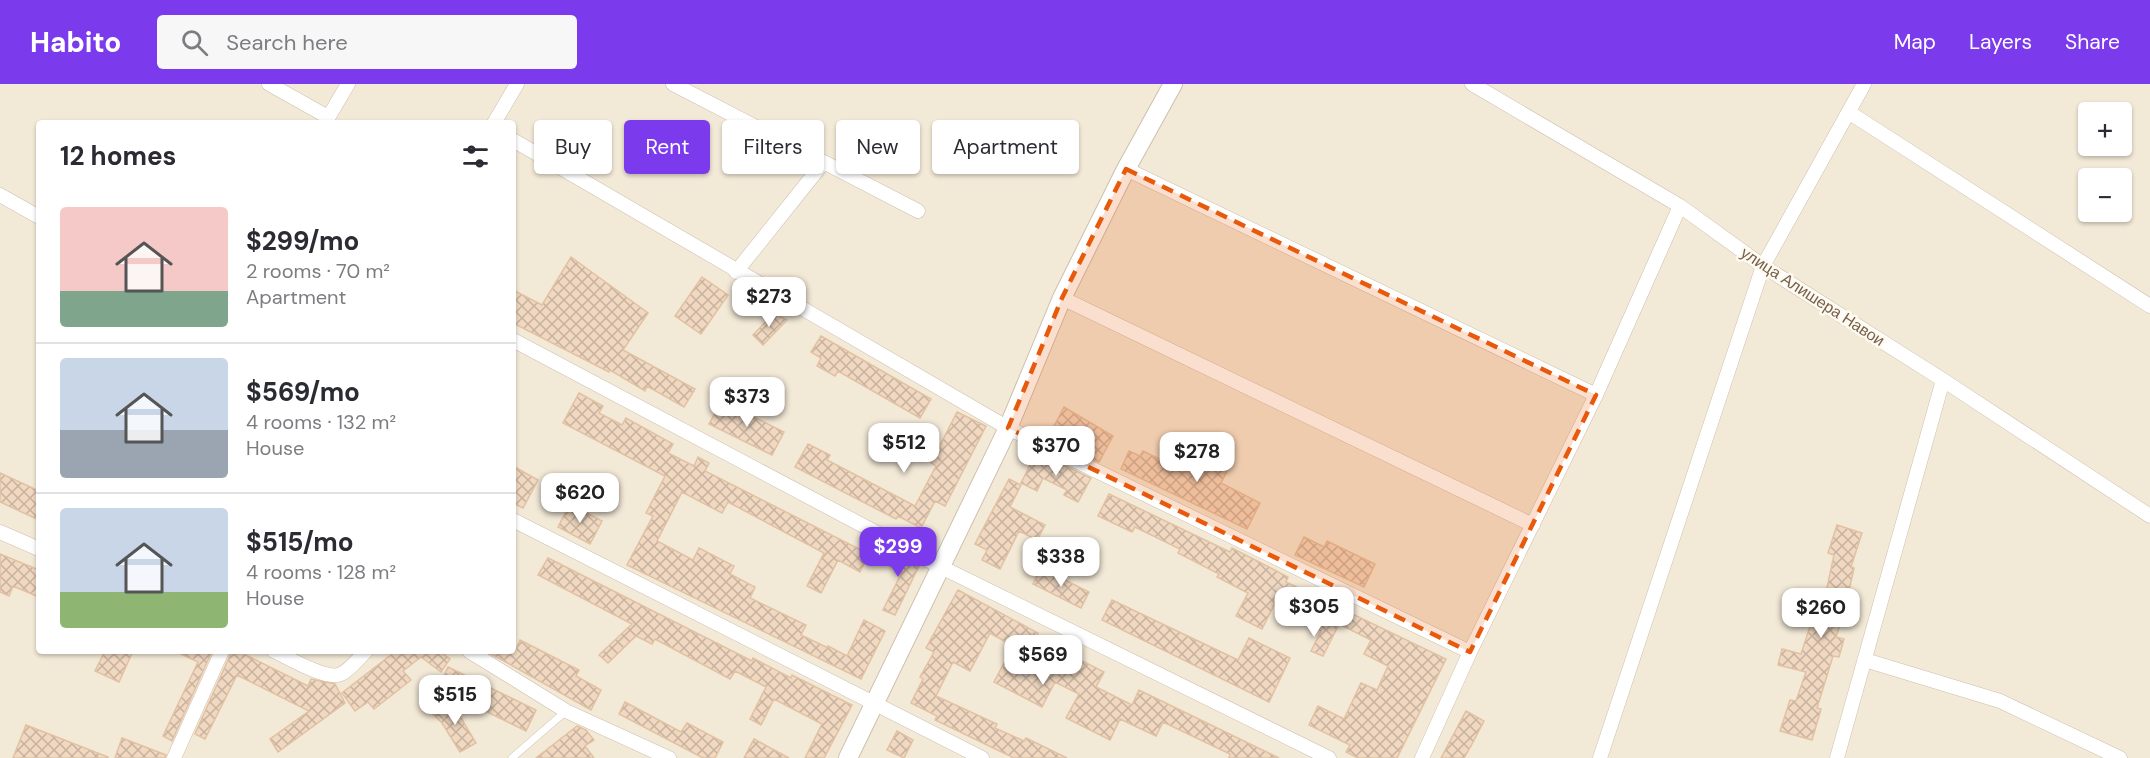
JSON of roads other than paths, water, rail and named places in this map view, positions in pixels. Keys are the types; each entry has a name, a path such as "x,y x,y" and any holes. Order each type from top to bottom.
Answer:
{"street":[{"path":"269,84 326,120 348,84"},
{"path":"496,120 517,84"},
{"path":"673,84 742,120"},
{"path":"848,758 876,705 1008,428 1062,298 1126,169 1173,84"},
{"name":"улица Алишера Навои","path":"1472,84 1680,206 1763,266 1943,380 2150,516"},
{"path":"1600,758 1763,266 1850,114 1864,84"},
{"path":"1850,114 2150,306"},
{"path":"516,143 1008,428 1470,652"},
{"path":"824,163 918,211"},
{"path":"1126,169 1596,395"},
{"path":"736,272 815,174"},
{"path":"0,195 36,215"},
{"path":"1422,758 1470,652 1596,395 1680,206"},
{"path":"1062,298 1533,525"},
{"path":"516,342 941,567 1329,758"},
{"path":"1837,758 1943,380"},
{"path":"516,522 982,758"},
{"path":"0,532 36,548"},
{"path":"174,758 221,654"},
{"path":"281,654 324,674 339,676 363,654"},
{"path":"474,654 566,711 669,758"},
{"path":"1865,660 2000,701 2120,758"},
{"path":"2088,758 2092,744"}],"lane":[{"path":"512,758 566,711"}]}
